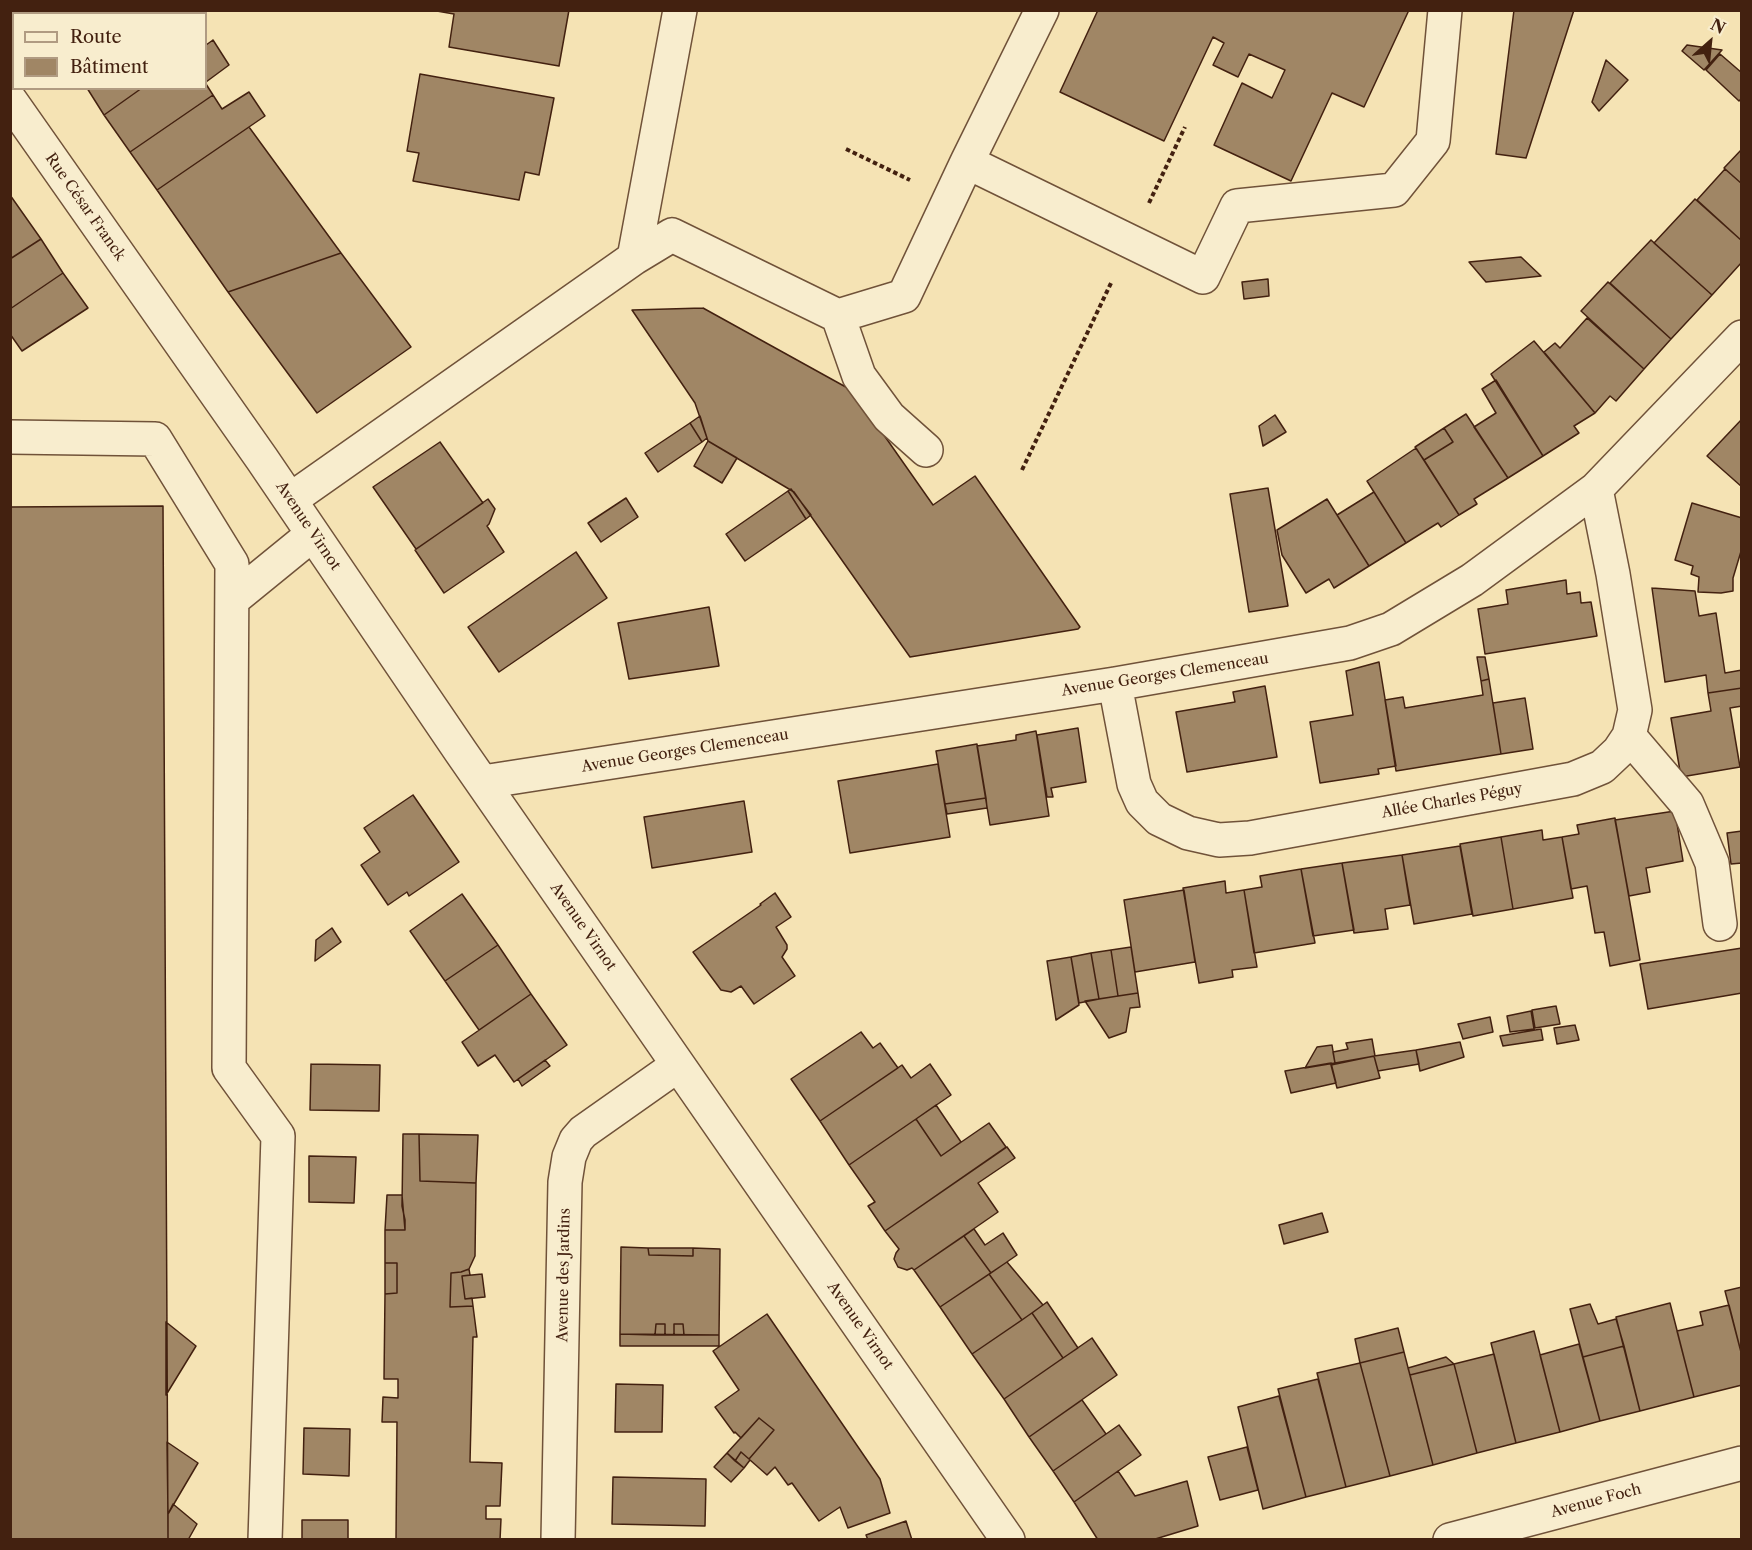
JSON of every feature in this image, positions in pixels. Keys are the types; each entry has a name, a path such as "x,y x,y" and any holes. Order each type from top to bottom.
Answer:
{"street":[{"path":"634,258 680,10"},
{"path":"290,500 634,258 672,235 838,316 904,296 1042,10"},
{"path":"967,162 1203,277 1238,206 1394,190 1433,141 1445,10"},
{"name":"Rue César Franck","path":"10,100 159,314"},
{"name":"Avenue Virnot","path":"159,314 1008,1539"},
{"path":"838,316 859,376 889,417 926,450"},
{"name":"Avenue Georges Clemenceau","path":"483,782 1115,684 1350,643 1391,628 1472,580 1596,489 1742,338"},
{"path":"10,437 155,439 232,564 229,1068 278,1136 265,1539"},
{"name":"Allée Charles Péguy","path":"1115,684 1134,784 1142,802 1159,819 1188,833 1219,840 1250,838 1573,779 1602,767 1619,751 1629,736 1635,710 1596,489"},
{"path":"232,600 313,534"},
{"path":"1629,736 1687,804 1712,863 1720,924"},
{"name":"Avenue des Jardins","path":"558,1539 565,1182 569,1157 576,1140 583,1132 678,1065"},
{"name":"Avenue Foch","path":"1450,1539 1742,1463"}],"path":[{"path":"1022,470 1185,127"},
{"path":"846,148 949,200"}],"building":[{"path":"431,10 569,10 559,66 449,47 454,14"},
{"path":"1098,10 1409,10 1364,107 1332,93 1291,181 1214,145 1242,83 1272,98 1285,70 1249,54 1238,77 1213,65 1224,43 1213,37 1164,141 1060,92"},
{"path":"1514,10 1574,10 1526,158 1496,154"},
{"path":"213,40 229,65 207,81 207,44"},
{"path":"1687,45 1722,50 1704,70 1682,51"},
{"path":"1720,54 1742,73 1742,98 1739,101 1706,70"},
{"path":"1606,60 1628,80 1599,111 1592,102"},
{"path":"420,74 554,98 539,175 525,172 519,200 413,181 419,153 407,151"},
{"path":"207,86 213,95 130,152 104,115 139,90 207,90"},
{"path":"88,90 139,90 104,115"},
{"path":"249,92 265,116 157,190 130,152 213,95 222,109"},
{"path":"249,127 341,253 228,292 157,190"},
{"path":"1742,149 1742,184 1724,168"},
{"path":"1725,169 1742,184 1742,241 1697,200"},
{"path":"10,195 41,239 10,259"},
{"path":"1695,199 1742,241 1742,262 1712,295 1654,243"},
{"path":"41,239 63,273 10,309 10,259"},
{"path":"1651,240 1712,295 1671,339 1610,283"},
{"path":"341,253 411,347 317,413 228,292"},
{"path":"1521,257 1541,276 1486,282 1469,262"},
{"path":"63,273 88,308 22,351 10,334 10,309"},
{"path":"1268,279 1269,296 1244,299 1242,282"},
{"path":"1608,282 1671,339 1644,369 1581,311"},
{"path":"703,308 853,391 933,505 975,476 1080,627 910,657 794,492 708,441 695,403 632,310"},
{"path":"1587,318 1644,369 1616,401 1610,396 1595,413 1544,352 1555,343 1560,348"},
{"path":"1534,341 1595,413 1574,426 1579,433 1543,456 1491,374"},
{"path":"1496,380 1543,456 1508,478 1474,427 1496,413 1482,389"},
{"path":"1466,414 1508,478 1474,499 1477,504 1459,515 1424,460 1453,442 1444,428"},
{"path":"1275,415 1286,432 1263,446 1259,426"},
{"path":"700,416 707,438 702,442 690,423"},
{"path":"1742,419 1742,487 1707,456"},
{"path":"690,423 702,442 658,472 645,453"},
{"path":"1444,428 1453,442 1424,460 1415,447"},
{"path":"708,441 737,458 722,483 694,466"},
{"path":"440,442 483,503 416,549 373,487"},
{"path":"1416,448 1459,515 1441,527 1438,523 1406,543 1367,481"},
{"path":"1268,488 1288,606 1249,612 1230,494"},
{"path":"791,489 811,515 806,519 788,491"},
{"path":"788,491 806,519 745,561 726,534"},
{"path":"1374,492 1406,543 1369,566 1337,515"},
{"path":"626,498 638,517 601,542 588,523"},
{"path":"488,499 495,509 487,526 504,552 444,593 415,550"},
{"path":"1327,499 1369,566 1334,588 1329,579 1306,593 1282,555 1277,530"},
{"path":"1692,503 1742,518 1742,548 1733,578 1733,591 1698,592 1699,577 1691,574 1693,566 1675,560"},
{"path":"163,506 168,1540 10,1540 10,507"},
{"path":"576,552 607,598 499,672 468,627"},
{"path":"1566,580 1567,594 1580,592 1581,603 1591,602 1597,636 1485,654 1478,609 1508,604 1506,590"},
{"path":"1652,588 1695,591 1699,616 1716,613 1725,673 1742,670 1742,688 1708,693 1706,675 1665,682"},
{"path":"709,607 719,666 629,679 618,623"},
{"path":"1477,657 1485,657 1489,679 1481,681"},
{"path":"1379,662 1396,766 1378,769 1379,774 1320,783 1310,722 1353,715 1346,671"},
{"path":"1489,679 1501,754 1396,771 1385,700 1403,697 1405,708 1483,695 1481,681"},
{"path":"1265,686 1277,757 1187,772 1176,712 1235,702 1233,692"},
{"path":"1742,688 1742,706 1730,708 1740,767 1681,777 1671,718 1711,711 1708,693"},
{"path":"1525,698 1533,749 1501,754 1493,703"},
{"path":"1078,728 1086,782 1051,788 1053,797 1047,797 1037,735"},
{"path":"1036,731 1049,816 990,825 977,746 1016,740 1016,735"},
{"path":"977,744 986,798 945,804 936,751"},
{"path":"938,764 950,837 850,853 838,781"},
{"path":"413,795 459,862 409,896 407,892 388,905 361,865 380,852 364,828"},
{"path":"986,798 987,808 947,814 945,804"},
{"path":"744,801 752,852 652,868 644,817"},
{"path":"1675,811 1683,861 1646,868 1650,892 1629,896 1615,820"},
{"path":"1615,818 1640,960 1610,966 1604,932 1595,933 1587,886 1571,889 1562,837 1579,834 1577,825"},
{"path":"1542,830 1543,840 1562,837 1573,898 1513,909 1501,837"},
{"path":"1742,831 1742,863 1731,864 1727,833"},
{"path":"1501,837 1513,909 1473,916 1460,844"},
{"path":"1460,846 1472,914 1414,924 1402,855"},
{"path":"1402,855 1410,905 1385,909 1388,929 1354,933 1342,863"},
{"path":"1342,863 1354,930 1313,936 1301,869"},
{"path":"1301,869 1315,943 1254,953 1244,890 1262,887 1260,876"},
{"path":"1225,881 1226,893 1244,890 1257,967 1232,970 1233,977 1199,983 1183,888"},
{"path":"1184,890 1195,962 1135,972 1124,900"},
{"path":"775,893 791,917 776,927 787,945 782,957 795,976 754,1004 741,986 731,992 721,990 693,952"},
{"path":"462,894 498,945 445,981 410,931"},
{"path":"332,928 341,942 315,961 316,940"},
{"path":"498,945 531,994 479,1030 445,981"},
{"path":"1131,947 1138,993 1118,996 1111,950"},
{"path":"1742,948 1742,993 1648,1009 1640,964"},
{"path":"1111,950 1118,996 1099,999 1091,953"},
{"path":"1091,953 1099,999 1079,1003 1071,957"},
{"path":"1071,957 1079,1005 1056,1020 1047,961"},
{"path":"1138,993 1140,1007 1130,1008 1126,1032 1109,1038 1085,1001"},
{"path":"531,994 567,1045 514,1082 495,1055 478,1066 462,1042"},
{"path":"1556,1006 1560,1024 1535,1028 1532,1010"},
{"path":"1531,1011 1534,1029 1510,1032 1507,1016"},
{"path":"1490,1017 1493,1032 1463,1039 1458,1024"},
{"path":"1575,1025 1579,1040 1557,1044 1554,1028"},
{"path":"1541,1029 1543,1040 1503,1046 1500,1036"},
{"path":"861,1032 873,1048 880,1043 898,1068 820,1121 791,1079"},
{"path":"1372,1039 1375,1056 1335,1063 1333,1052 1348,1049 1346,1043"},
{"path":"1460,1042 1464,1057 1420,1071 1416,1050"},
{"path":"1332,1045 1335,1063 1305,1068 1317,1047"},
{"path":"1416,1050 1419,1064 1378,1071 1374,1056"},
{"path":"1374,1056 1380,1078 1337,1088 1331,1065"},
{"path":"545,1060 550,1066 522,1086 518,1079"},
{"path":"1331,1063 1336,1083 1291,1093 1285,1071"},
{"path":"311,1064 380,1065 379,1111 310,1110"},
{"path":"930,1064 951,1095 849,1165 820,1121 902,1065 911,1078"},
{"path":"936,1105 961,1142 941,1156 916,1119"},
{"path":"916,1119 941,1156 989,1123 1006,1147 885,1231 868,1206 875,1202 849,1165"},
{"path":"403,1134 419,1134 420,1181 476,1183 475,1256 469,1269 451,1273 450,1307 473,1306 477,1337 473,1337 470,1462 502,1463 500,1506 486,1506 486,1519 501,1519 500,1540 396,1540 397,1422 382,1422 383,1397 398,1398 398,1379 384,1379 385,1294 397,1293 397,1263 385,1263 385,1230 405,1230 402,1206"},
{"path":"419,1134 478,1135 476,1183 420,1181"},
{"path":"1007,1147 1015,1158 978,1183 998,1212 914,1270 898,1267 894,1259 899,1249 885,1231"},
{"path":"309,1156 356,1157 354,1203 309,1202"},
{"path":"387,1195 402,1195 405,1230 385,1230"},
{"path":"1322,1213 1328,1232 1284,1244 1279,1225"},
{"path":"974,1229 985,1245 1003,1233 1017,1255 991,1273 964,1236"},
{"path":"964,1236 991,1273 940,1307 914,1270"},
{"path":"621,1247 648,1248 649,1255 693,1256 693,1248 720,1249 719,1335 684,1335 683,1324 674,1324 674,1335 665,1335 665,1324 656,1324 655,1335 620,1334"},
{"path":"648,1248 693,1248 693,1256 649,1255"},
{"path":"1007,1262 1043,1305 1022,1320 989,1274"},
{"path":"385,1263 397,1263 397,1293 385,1294"},
{"path":"469,1269 470,1275 462,1276 465,1299 472,1298 473,1306 450,1307 451,1273"},
{"path":"482,1274 485,1297 465,1299 462,1276"},
{"path":"989,1274 1022,1320 972,1354 940,1307"},
{"path":"1742,1287 1742,1356 1725,1291"},
{"path":"1047,1302 1078,1348 1063,1358 1032,1313"},
{"path":"1670,1303 1694,1397 1640,1411 1616,1317"},
{"path":"1590,1304 1598,1324 1616,1319 1624,1346 1583,1357 1570,1309"},
{"path":"1729,1305 1742,1356 1742,1385 1694,1397 1677,1331 1703,1325 1700,1312"},
{"path":"1032,1313 1063,1358 1004,1399 972,1354"},
{"path":"767,1314 880,1479 890,1513 848,1528 840,1507 819,1521 792,1483 788,1485 775,1467 767,1475 750,1460 744,1468 735,1461 741,1452 749,1459 774,1430 759,1418 741,1438 734,1433 715,1407 739,1390 713,1351"},
{"path":"166,1322 196,1346 166,1395"},
{"path":"656,1324 665,1324 665,1335 655,1335"},
{"path":"674,1324 683,1324 684,1335 674,1335"},
{"path":"1398,1328 1404,1352 1360,1363 1355,1339"},
{"path":"1534,1331 1560,1432 1516,1443 1491,1343"},
{"path":"620,1334 719,1335 719,1346 620,1346"},
{"path":"1092,1338 1117,1375 1029,1437 1004,1399"},
{"path":"1579,1344 1600,1421 1560,1432 1540,1355"},
{"path":"1624,1346 1640,1411 1600,1421 1583,1357"},
{"path":"1404,1352 1433,1465 1390,1476 1360,1363"},
{"path":"1494,1354 1516,1443 1477,1453 1454,1364"},
{"path":"1446,1357 1454,1364 1410,1375 1408,1368"},
{"path":"1360,1363 1390,1476 1346,1487 1317,1373"},
{"path":"1454,1364 1477,1453 1433,1465 1410,1375"},
{"path":"1318,1379 1346,1487 1306,1497 1278,1389"},
{"path":"616,1384 663,1385 662,1432 615,1432"},
{"path":"1279,1396 1306,1497 1263,1509 1238,1407"},
{"path":"1082,1400 1106,1434 1053,1471 1029,1437"},
{"path":"759,1418 774,1430 749,1459 741,1452 735,1461 727,1453"},
{"path":"1119,1425 1141,1455 1074,1502 1053,1471"},
{"path":"304,1428 350,1429 349,1476 303,1474"},
{"path":"167,1442 198,1463 168,1514"},
{"path":"1247,1447 1258,1490 1220,1500 1208,1457"},
{"path":"727,1453 744,1468 731,1482 714,1467"},
{"path":"1118,1471 1135,1496 1187,1481 1198,1526 1152,1540 1098,1540 1074,1502"},
{"path":"613,1477 706,1479 705,1526 612,1524"},
{"path":"173,1504 197,1524 188,1540 168,1540 168,1514"},
{"path":"302,1520 348,1520 348,1540 302,1540"},
{"path":"906,1521 912,1540 868,1540 866,1535"}]}
